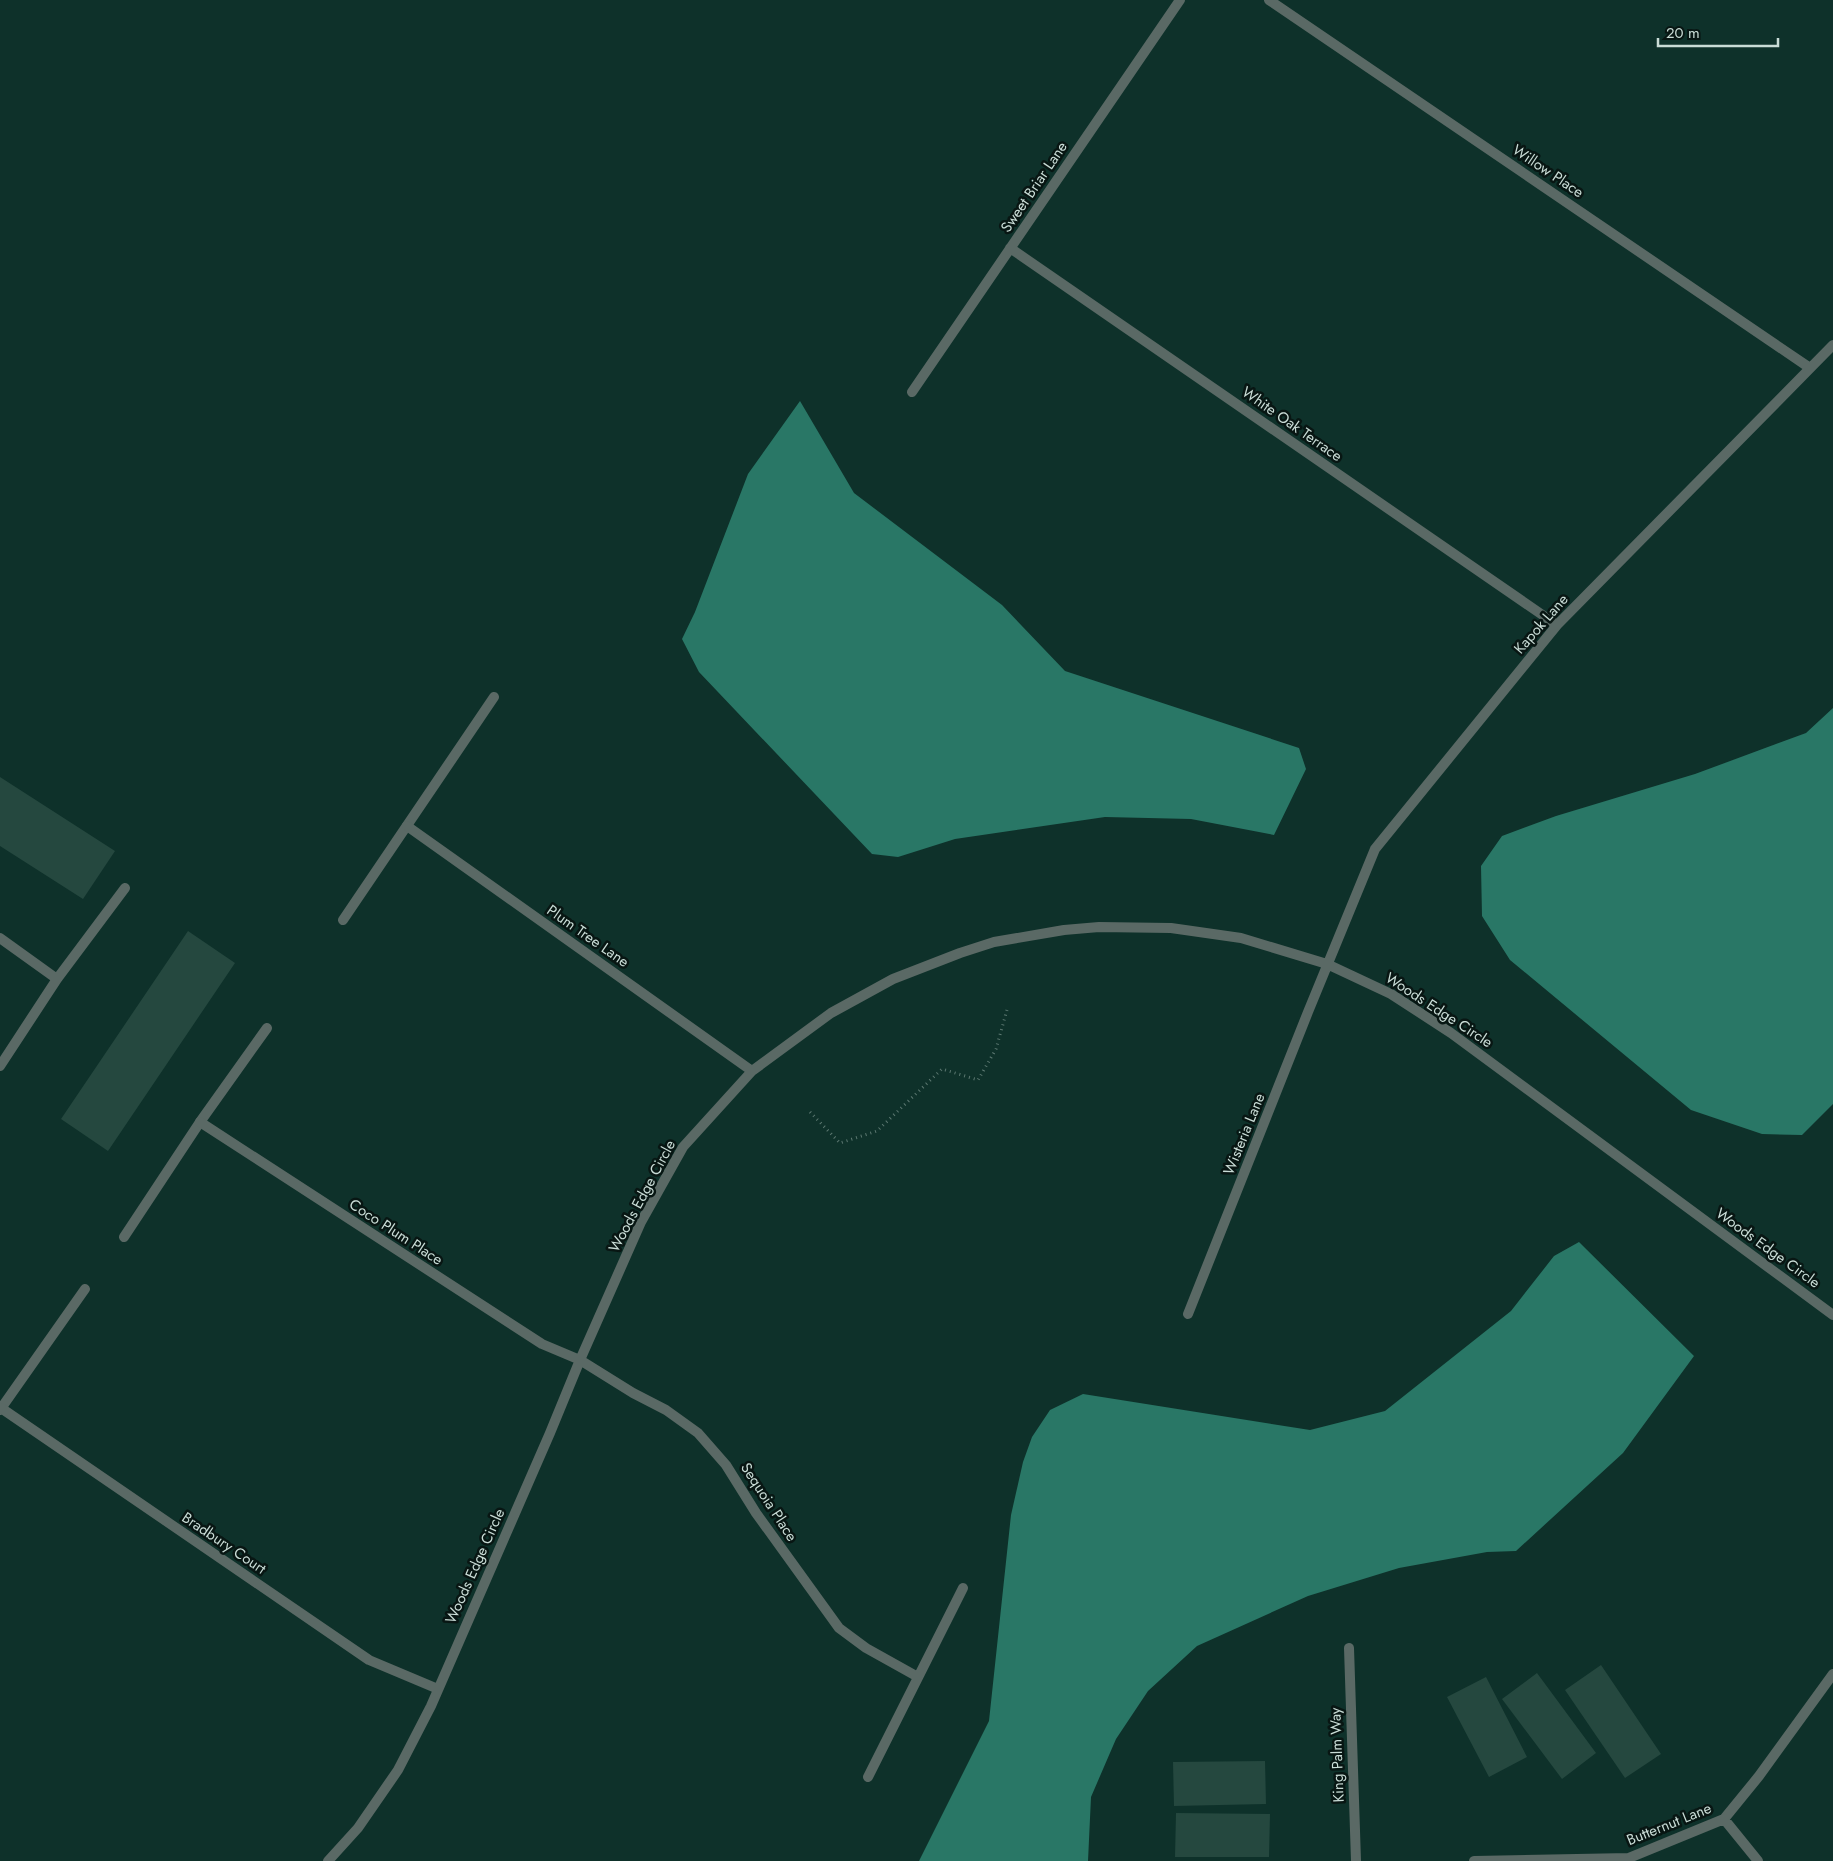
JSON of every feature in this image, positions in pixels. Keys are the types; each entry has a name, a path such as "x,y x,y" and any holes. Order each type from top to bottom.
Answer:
{"street":[{"name":"Sweet Briar Lane","path":"912,392 1180,0"},
{"name":"Willow Place","path":"1269,0 1810,368"},
{"name":"White Oak Terrace","path":"1010,248 1557,625"},
{"name":"Kapok Lane","path":"1327,964 1375,849 1557,625 1833,345"},
{"path":"342,920 494,697"},
{"name":"Plum Tree Lane","path":"407,826 752,1071"},
{"path":"0,1066 57,979 125,888"},
{"name":"Woods Edge Circle","path":"328,1861 358,1828 398,1770 438,1689 580,1360 642,1222 683,1147 752,1071 831,1014 894,979 960,953 994,942 1064,930 1100,927 1171,928 1241,938 1327,964 1391,994 1451,1032 1833,1315"},
{"path":"0,938 57,979"},
{"name":"Wisteria Lane","path":"1188,1314 1327,964"},
{"path":"124,1237 200,1122 267,1028"},
{"name":"Coco Plum Place","path":"200,1122 542,1344 580,1360"},
{"path":"0,1409 85,1289"},
{"name":"Sequoia Place","path":"580,1360 632,1393 666,1410 698,1433 726,1465 756,1513 839,1628 866,1648 918,1677"},
{"name":"Bradbury Court","path":"0,1409 369,1660 438,1689"},
{"path":"868,1776 963,1588"},
{"name":"King Palm Way","path":"1349,1648 1356,1861"},
{"name":"Butternut Lane","path":"1474,1861 1629,1858 1724,1819 1759,1776 1833,1674"},
{"path":"1724,1819 1758,1861"}],"path":[{"path":"810,1112 840,1144 877,1131 942,1069 978,1080 996,1049 1007,1010"}],"shaded area":[{"path":"800,401 854,493 1002,605 1065,671 1299,748 1306,769 1274,835 1191,819 1105,817 955,839 898,857 872,854 699,672 682,639 695,612 748,474"},
{"path":"1833,708 1833,1104 1802,1135 1762,1134 1691,1110 1510,960 1482,916 1481,866 1502,836 1556,816 1695,774 1806,733"},
{"path":"1579,1242 1694,1356 1623,1453 1516,1551 1487,1552 1399,1568 1308,1596 1197,1646 1148,1691 1116,1739 1091,1797 1088,1861 919,1861 989,1721 1011,1515 1023,1462 1032,1437 1050,1410 1083,1394 1310,1430 1385,1411 1511,1311 1554,1256"}],"building":[{"path":"0,777 115,851 83,899 0,846"},
{"path":"188,931 235,963 108,1151 61,1119"},
{"path":"1601,1665 1661,1754 1625,1778 1565,1690"},
{"path":"1537,1673 1596,1753 1562,1779 1502,1699"},
{"path":"1486,1677 1527,1757 1489,1777 1447,1697"},
{"path":"1265,1761 1266,1804 1174,1806 1173,1762"},
{"path":"1176,1813 1270,1814 1269,1857 1175,1857"}]}
